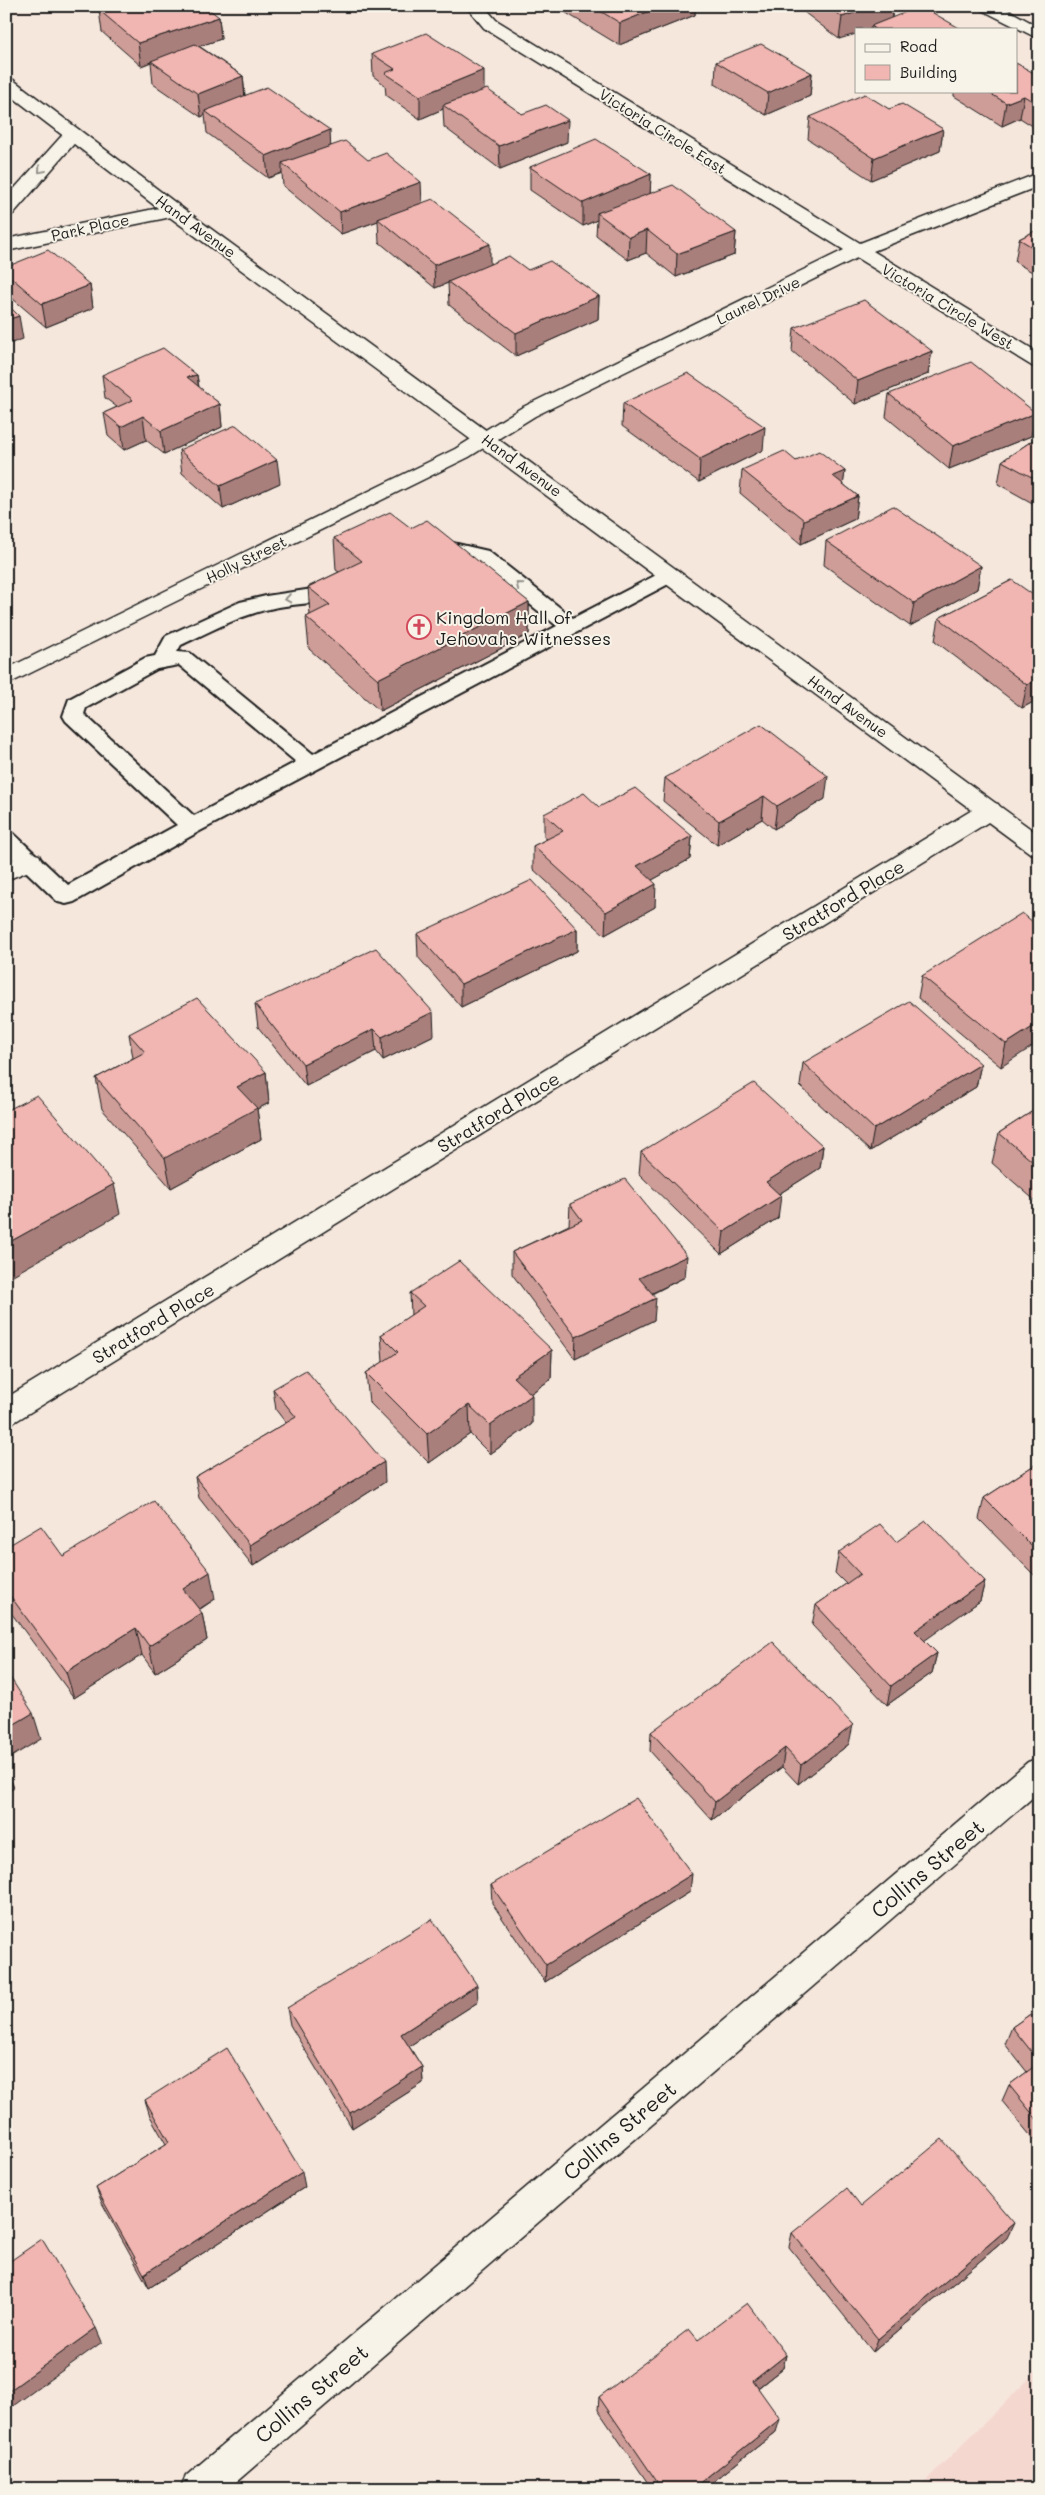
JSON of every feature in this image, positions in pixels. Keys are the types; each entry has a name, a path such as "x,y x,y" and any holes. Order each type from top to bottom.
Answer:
{"street":[{"name":"Victoria Circle East","path":"474,6 490,24 858,251"},
{"path":"988,6 1039,34"},
{"name":"Hand Avenue","path":"6,84 174,211 1039,847"},
{"path":"6,210 74,134"},
{"name":"Laurel Drive","path":"484,438 528,412 858,251 1039,179"},
{"name":"Park Place","path":"6,245 174,211"},
{"name":"Victoria Circle West","path":"858,251 1039,362"},
{"name":"Holly Street","path":"6,678 462,453 484,438"},
{"name":"Stratford Place","path":"6,1413 990,810"},
{"path":"6,872 30,861"},
{"name":"Collins Street","path":"199,2489 1039,1772"}],"lane":[{"path":"415,554 423,551 453,549 481,555 570,627"},
{"path":"6,839 66,896 192,826 570,627 648,589 671,575"},
{"path":"162,662 173,641 247,607 266,602 330,593 352,583"},
{"path":"192,826 73,716 76,704 152,663 183,658 312,764"}],"shaded area":[{"path":"1039,2369 1039,2489 917,2489"}],"building":[{"path":"110,6 205,6 219,17 138,43 99,10"},
{"path":"592,6 662,6 620,23"},
{"path":"828,6 875,6 842,17"},
{"path":"921,6 959,28 874,28 871,26"},
{"path":"426,33 484,70 420,96 385,73 395,69 372,54"},
{"path":"195,44 243,76 198,94 151,61"},
{"path":"761,44 812,73 768,93 716,62"},
{"path":"1018,64 1039,76 1039,105 1024,96 1006,103 988,92 1018,92"},
{"path":"267,87 330,130 266,156 205,111"},
{"path":"487,89 522,114 546,105 568,120 499,146 443,105"},
{"path":"865,94 889,109 902,104 943,129 874,158 810,117"},
{"path":"596,139 651,174 583,203 530,167"},
{"path":"345,141 368,160 386,153 421,182 340,212 282,163"},
{"path":"673,185 736,232 677,254 647,230 629,237 597,213"},
{"path":"433,199 490,244 434,265 378,219"},
{"path":"1039,229 1039,251 1019,239"},
{"path":"48,250 90,285 42,304 6,273 6,267"},
{"path":"509,256 528,270 550,261 599,296 516,333 448,282"},
{"path":"864,300 932,351 858,381 794,328"},
{"path":"6,303 19,316 6,320"},
{"path":"163,348 197,375 187,377 220,404 161,431 143,416 121,427 104,413 133,400 102,375"},
{"path":"971,362 1036,413 953,446 889,394"},
{"path":"688,373 765,427 700,459 623,403"},
{"path":"236,425 277,460 220,486 179,450"},
{"path":"1039,436 1039,481 1002,461"},
{"path":"784,451 796,461 819,451 845,471 833,476 858,496 804,520 742,470"},
{"path":"893,506 981,566 914,603 826,541"},
{"name":"Kingdom Hall of Jehovahs Witnesses","path":"390,512 411,528 427,520 529,602 378,679 306,617 330,605 308,587 362,561 334,538"},
{"path":"1012,580 1039,599 1039,678 1027,685 939,618"},
{"path":"761,724 828,776 777,806 764,796 719,821 665,778"},
{"path":"635,788 692,836 637,866 656,884 606,912 533,846 563,831 544,814 584,793 599,807"},
{"path":"532,880 577,929 461,984 417,934"},
{"path":"1022,913 1039,927 1039,1023 1006,1044 922,976"},
{"path":"376,948 433,1012 382,1037 374,1029 303,1064 255,1004"},
{"path":"197,998 266,1072 237,1087 257,1108 165,1158 96,1078 145,1052 129,1034"},
{"path":"909,1001 981,1064 874,1129 803,1063"},
{"path":"754,1083 823,1146 766,1182 781,1196 724,1232 641,1152"},
{"path":"37,1095 114,1184 6,1244 6,1111"},
{"path":"1039,1107 1039,1167 999,1133"},
{"path":"625,1179 687,1256 639,1278 656,1298 576,1337 512,1252 582,1220 570,1204"},
{"path":"459,1261 552,1350 513,1377 532,1395 490,1425 469,1405 427,1434 366,1373 398,1352 381,1335 424,1306 410,1293"},
{"path":"306,1370 384,1462 250,1545 195,1477 296,1417 273,1389"},
{"path":"1039,1462 1039,1553 984,1498"},
{"path":"154,1501 210,1572 183,1589 202,1613 149,1646 136,1628 66,1672 6,1590 6,1547 41,1526 63,1556"},
{"path":"926,1521 985,1581 915,1631 937,1653 891,1686 816,1605 860,1574 839,1552 880,1524 896,1542"},
{"path":"773,1642 853,1725 801,1765 785,1748 715,1802 651,1732"},
{"path":"6,1671 33,1713 6,1729"},
{"path":"636,1798 692,1874 546,1965 491,1885"},
{"path":"432,1919 477,1985 401,2034 422,2067 350,2113 287,2008"},
{"path":"1039,2008 1039,2061 1012,2027"},
{"path":"227,2048 302,2172 144,2274 96,2188 169,2142 145,2100"},
{"path":"1039,2063 1039,2122 1009,2085"},
{"path":"942,2139 1014,2223 878,2339 792,2233 847,2188 861,2206"},
{"path":"42,2239 96,2328 6,2393 6,2264"},
{"path":"747,2303 786,2355 753,2381 780,2419 692,2489 662,2489 599,2397 689,2329 698,2340"}],"place":[{"name":"Kingdom Hall of Jehovahs Witnesses","path":"419,627"}]}
